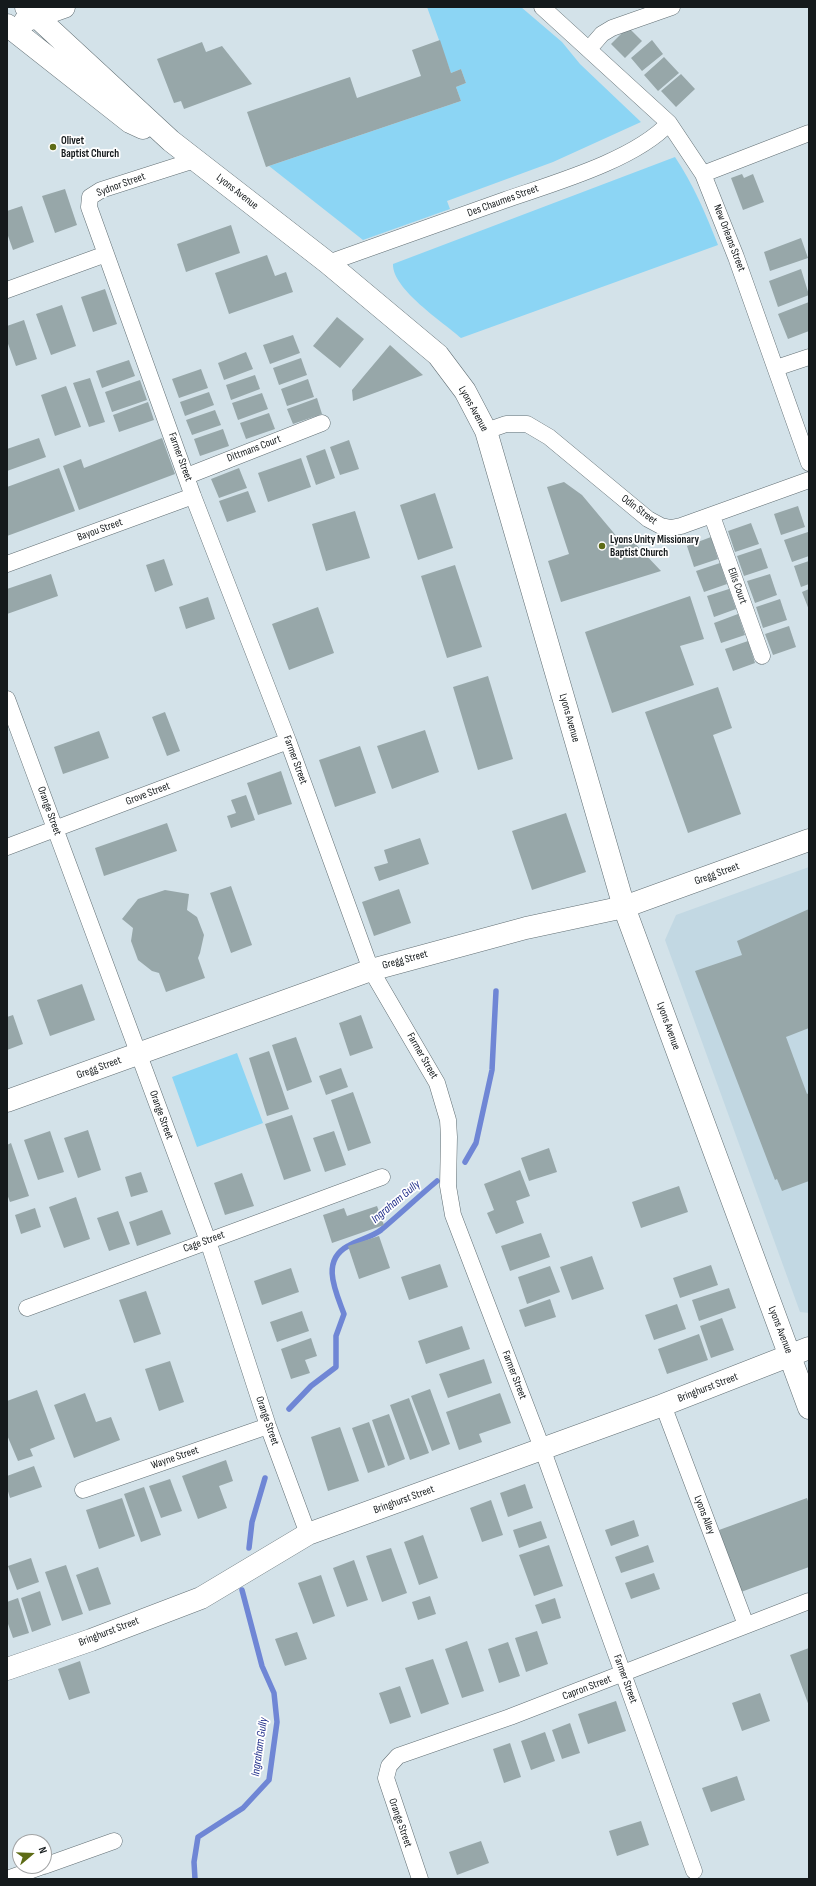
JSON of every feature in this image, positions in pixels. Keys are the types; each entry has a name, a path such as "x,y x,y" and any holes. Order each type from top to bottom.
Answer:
{"street":[{"path":"8,26 31,12 64,7"},
{"name":"New Orleans Street","path":"542,7 669,123 703,174 733,250 809,463"},
{"path":"589,49 602,34 612,28 672,7"},
{"name":"Lyons Avenue","path":"31,12 171,141 328,263 438,355 465,391 486,431 624,907 799,1352 809,1408"},
{"name":"Lyons Avenue","path":"8,26 130,122 171,141"},
{"name":"Des Chaumes Street","path":"328,263 579,173 640,147 658,134 669,123"},
{"path":"703,174 809,133"},
{"name":"Sydnor Street","path":"106,254 89,206 90,197 100,190 195,160"},
{"path":"7,290 106,254"},
{"name":"Farmer Street","path":"106,254 194,496 288,741 371,970 437,1083 448,1120 448,1186 453,1215 542,1448 694,1871"},
{"path":"776,368 809,357"},
{"name":"Dittmans Court","path":"187,476 322,423"},
{"name":"Odin Street","path":"486,431 506,424 527,424 549,437 648,520 661,526 671,528 712,516 809,480"},
{"name":"Bayou Street","path":"7,564 194,496"},
{"name":"Ellis Court","path":"712,516 762,656"},
{"name":"Orange Street","path":"7,699 208,1241 268,1426 308,1534"},
{"name":"Grove Street","path":"7,847 288,741"},
{"name":"Gregg Street","path":"7,1101 371,970 526,928 624,907 809,840"},
{"name":"Cage Street","path":"27,1308 382,1176"},
{"name":"Bringhurst Street","path":"7,1668 91,1640 201,1598 308,1534 663,1405 799,1352"},
{"name":"Lyons Alley","path":"663,1405 746,1625"},
{"name":"Wayne Street","path":"83,1490 268,1426"},
{"name":"Capron Street","path":"389,1766 398,1756 510,1717 809,1601"},
{"name":"Orange Street","path":"389,1766 386,1778 420,1879"},
{"path":"52,1863 114,1841"},
{"path":"7,1879 21,1874"}],"shaded area":[{"path":"427,7 521,7 562,42 580,64 641,122 553,162 447,201 450,209 363,240 269,166 461,101 456,87 466,83 461,69 451,73"},
{"path":"675,157 699,200 718,245 461,338 409,294 395,274 393,264"},
{"path":"809,867 809,1313 800,1312 665,940 676,915"},
{"path":"237,1053 263,1123 197,1147 172,1077"}],"building":[{"path":"628,27 642,41 625,58 611,44"},
{"path":"440,40 451,73 461,69 466,83 456,87 461,101 266,167 247,112 350,77 357,98 421,76 412,50"},
{"path":"652,40 663,54 642,71 631,58"},
{"path":"202,42 206,52 222,46 252,84 184,109 181,101 174,103 157,59"},
{"path":"664,57 679,73 658,91 644,75"},
{"path":"681,74 695,89 676,107 661,91"},
{"path":"742,174 744,178 753,174 764,202 743,210 731,178"},
{"path":"65,189 77,225 55,233 42,196"},
{"path":"22,206 34,242 13,250 7,233 7,211"},
{"path":"231,225 240,253 186,272 177,244"},
{"path":"801,238 808,258 770,271 764,252"},
{"path":"267,255 275,276 286,272 293,292 229,314 215,273"},
{"path":"801,269 809,295 778,307 769,281"},
{"path":"105,289 117,324 93,332 81,297"},
{"path":"809,302 809,331 788,339 778,314"},
{"path":"62,305 76,346 51,355 36,314"},
{"path":"337,317 364,339 340,368 313,346"},
{"path":"24,320 37,359 16,366 7,341 7,326"},
{"path":"293,335 300,353 270,364 263,345"},
{"path":"390,345 423,375 353,401 352,390"},
{"path":"246,352 253,369 224,380 218,363"},
{"path":"301,358 307,375 279,385 273,368"},
{"path":"129,360 135,376 102,388 96,371"},
{"path":"201,369 208,388 179,398 172,379"},
{"path":"255,375 260,389 231,400 226,385"},
{"path":"90,378 105,422 89,427 73,383"},
{"path":"308,379 314,397 287,406 281,389"},
{"path":"140,380 147,400 112,412 105,392"},
{"path":"66,386 81,427 55,436 41,395"},
{"path":"209,392 214,405 185,416 180,402"},
{"path":"262,393 268,409 238,420 232,403"},
{"path":"317,398 322,414 293,424 287,409"},
{"path":"148,402 154,420 119,432 113,415"},
{"path":"215,410 221,425 192,435 186,420"},
{"path":"269,413 275,429 246,439 240,423"},
{"path":"223,429 229,446 200,456 194,439"},
{"path":"39,438 46,457 7,471 7,449"},
{"path":"162,438 175,474 79,510 63,466 81,459 84,468"},
{"path":"349,440 359,469 340,475 330,447"},
{"path":"325,449 335,478 316,485 306,456"},
{"path":"301,458 311,487 268,502 258,473"},
{"path":"59,468 75,511 7,536 7,487"},
{"path":"239,468 247,488 219,498 211,479"},
{"name":"Lyons Unity Missionary Baptist Church","path":"564,482 582,495 618,538 627,535 661,571 561,602 548,561 569,554 547,487"},
{"path":"248,491 256,512 227,522 219,501"},
{"path":"435,493 453,548 418,560 400,505"},
{"path":"798,506 805,527 781,535 774,514"},
{"path":"355,511 370,558 326,571 312,524"},
{"path":"751,523 759,544 735,552 728,531"},
{"path":"808,532 809,556 792,562 784,540"},
{"path":"711,537 718,559 694,567 687,546"},
{"path":"761,548 768,568 744,576 737,556"},
{"path":"164,559 173,585 155,592 146,565"},
{"path":"809,561 809,584 801,587 794,566"},
{"path":"720,563 727,584 704,592 696,571"},
{"path":"455,565 482,647 447,658 421,576"},
{"path":"51,574 58,596 7,614 7,589"},
{"path":"770,574 777,595 755,603 747,581"},
{"path":"729,589 736,609 714,617 707,596"},
{"path":"809,589 809,610 802,592"},
{"path":"690,596 704,639 680,646 694,685 612,713 585,632"},
{"path":"208,597 215,619 186,629 179,607"},
{"path":"780,599 787,620 763,628 756,607"},
{"path":"318,607 334,653 289,670 272,624"},
{"path":"738,614 745,635 721,643 714,623"},
{"path":"789,626 796,647 773,655 765,634"},
{"path":"748,641 755,663 733,671 725,649"},
{"path":"488,676 513,759 478,770 453,687"},
{"path":"718,687 732,728 713,735 741,814 688,833 645,712"},
{"path":"165,712 180,751 167,756 152,717"},
{"path":"425,730 439,772 392,789 377,746"},
{"path":"99,731 109,758 63,774 54,747"},
{"path":"360,746 376,793 335,807 319,760"},
{"path":"281,771 292,804 258,815 247,783"},
{"path":"246,795 255,820 231,828 227,816 236,813 231,800"},
{"path":"566,813 586,872 532,890 512,831"},
{"path":"167,823 177,851 104,876 95,848"},
{"path":"420,838 429,864 379,881 374,867 388,863 384,850"},
{"path":"231,886 252,945 231,953 210,893"},
{"path":"399,889 411,923 374,936 362,902"},
{"path":"165,890 189,894 187,910 197,917 204,935 198,958 205,978 166,992 159,973 152,971 138,960 131,941 133,928 122,919 138,899"},
{"path":"809,909 809,1028 786,1037 807,1094 809,1093 809,1181 782,1191 777,1179 775,1180 695,971 742,955 737,941"},
{"path":"82,984 95,1020 50,1036 37,1000"},
{"path":"13,1015 23,1044 7,1050 7,1017"},
{"path":"361,1015 373,1048 350,1056 339,1023"},
{"path":"296,1037 312,1082 287,1091 272,1045"},
{"path":"269,1051 289,1109 267,1116 249,1058"},
{"path":"341,1068 348,1087 326,1095 319,1076"},
{"path":"353,1092 371,1143 348,1151 331,1100"},
{"path":"292,1115 311,1171 284,1180 265,1124"},
{"path":"88,1130 101,1170 78,1178 64,1138"},
{"path":"50,1131 64,1172 38,1180 24,1140"},
{"path":"334,1131 346,1165 325,1172 313,1138"},
{"path":"11,1143 29,1196 10,1202 7,1194 7,1145"},
{"path":"549,1148 557,1172 529,1181 521,1158"},
{"path":"520,1170 530,1196 516,1201 524,1223 496,1234 487,1213 494,1210 484,1184"},
{"path":"141,1172 148,1192 131,1197 125,1177"},
{"path":"242,1173 254,1206 225,1215 214,1183"},
{"path":"679,1186 688,1212 641,1228 632,1202"},
{"path":"76,1197 90,1239 64,1248 49,1207"},
{"path":"377,1206 384,1225 332,1243 323,1215 344,1208 347,1216"},
{"path":"35,1208 41,1227 21,1234 15,1215"},
{"path":"162,1210 171,1234 137,1246 129,1222"},
{"path":"118,1211 130,1244 109,1251 97,1218"},
{"path":"541,1233 550,1257 510,1271 501,1246"},
{"path":"379,1236 390,1268 359,1279 348,1246"},
{"path":"592,1256 604,1289 572,1300 560,1267"},
{"path":"440,1264 448,1287 409,1300 401,1277"},
{"path":"711,1265 718,1285 680,1298 673,1278"},
{"path":"550,1266 560,1292 527,1304 518,1277"},
{"path":"291,1268 299,1292 262,1305 254,1281"},
{"path":"729,1288 736,1308 699,1321 692,1300"},
{"path":"146,1291 161,1334 134,1343 119,1300"},
{"path":"550,1299 556,1317 525,1327 519,1310"},
{"path":"677,1304 686,1329 654,1340 645,1315"},
{"path":"302,1311 309,1331 277,1342 270,1322"},
{"path":"722,1318 734,1350 711,1358 700,1326"},
{"path":"462,1326 470,1349 426,1364 418,1341"},
{"path":"699,1334 708,1360 667,1374 658,1349"},
{"path":"311,1338 317,1356 305,1360 310,1373 291,1379 281,1349"},
{"path":"484,1359 492,1383 448,1398 439,1374"},
{"path":"170,1361 184,1402 159,1411 145,1369"},
{"path":"430,1389 450,1444 432,1451 411,1396"},
{"path":"37,1390 55,1439 30,1449 33,1456 18,1461 7,1435 7,1401"},
{"path":"85,1393 96,1422 111,1417 120,1440 74,1458 54,1405"},
{"path":"500,1393 511,1423 479,1434 482,1442 459,1450 446,1412"},
{"path":"409,1398 429,1453 410,1460 390,1405"},
{"path":"389,1414 405,1459 388,1466 372,1420"},
{"path":"369,1422 385,1467 368,1473 352,1428"},
{"path":"340,1427 359,1481 328,1491 311,1437"},
{"path":"226,1460 233,1481 219,1486 227,1508 198,1519 182,1476"},
{"path":"34,1466 42,1487 10,1498 7,1488 7,1476"},
{"path":"170,1479 182,1511 161,1518 149,1486"},
{"path":"525,1484 533,1508 508,1517 500,1493"},
{"path":"144,1487 161,1535 141,1542 124,1494"},
{"path":"122,1498 135,1536 99,1549 86,1510"},
{"path":"807,1498 809,1504 809,1567 741,1592 719,1530"},
{"path":"491,1500 503,1535 482,1542 470,1508"},
{"path":"634,1520 639,1536 611,1546 605,1530"},
{"path":"541,1521 547,1538 519,1548 513,1530"},
{"path":"423,1535 438,1578 419,1585 404,1542"},
{"path":"549,1545 563,1586 534,1596 519,1555"},
{"path":"648,1545 654,1562 621,1573 615,1557"},
{"path":"391,1548 407,1593 382,1602 366,1556"},
{"path":"31,1558 39,1582 17,1590 8,1566"},
{"path":"354,1560 368,1600 347,1607 333,1568"},
{"path":"66,1565 83,1614 62,1621 45,1572"},
{"path":"98,1567 111,1604 89,1611 76,1575"},
{"path":"654,1573 660,1589 631,1599 625,1583"},
{"path":"321,1575 335,1616 313,1624 298,1583"},
{"path":"40,1591 51,1625 32,1632 21,1598"},
{"path":"430,1596 436,1614 418,1620 412,1602"},
{"path":"18,1598 29,1633 13,1638 7,1621 7,1602"},
{"path":"555,1598 561,1618 542,1624 535,1605"},
{"path":"537,1631 548,1664 526,1672 515,1638"},
{"path":"297,1632 307,1659 285,1666 275,1639"},
{"path":"467,1641 484,1691 462,1698 445,1649"},
{"path":"508,1642 520,1676 499,1683 488,1649"},
{"path":"809,1648 809,1706 790,1655"},
{"path":"433,1659 449,1704 421,1714 405,1668"},
{"path":"80,1661 90,1693 69,1700 58,1669"},
{"path":"400,1686 411,1717 390,1724 379,1693"},
{"path":"760,1693 770,1721 742,1731 732,1703"},
{"path":"616,1701 626,1731 588,1744 578,1714"},
{"path":"570,1723 580,1753 562,1759 552,1730"},
{"path":"545,1732 555,1761 531,1770 521,1741"},
{"path":"510,1743 521,1777 504,1783 493,1749"},
{"path":"737,1776 745,1800 711,1812 702,1788"},
{"path":"641,1821 649,1845 617,1856 609,1831"},
{"path":"481,1841 489,1863 457,1875 449,1852"}],"waterway":[{"name":"Ingraham Gully","path":"465,1162 476,1143 492,1070 496,991"},
{"name":"Ingraham Gully","path":"289,1409 311,1386 336,1367 336,1336 344,1314 332,1277 334,1260 339,1252 381,1230 437,1181"},
{"name":"Ingraham Gully","path":"249,1548 252,1522 265,1478"},
{"name":"Ingraham Gully","path":"195,1879 194,1862 198,1837 243,1808 269,1780 277,1722 274,1693 262,1666 242,1590"}],"place":[{"name":"Olivet Baptist Church","path":"53,147"},
{"name":"Lyons Unity Missionary Baptist Church","path":"602,546"}]}
